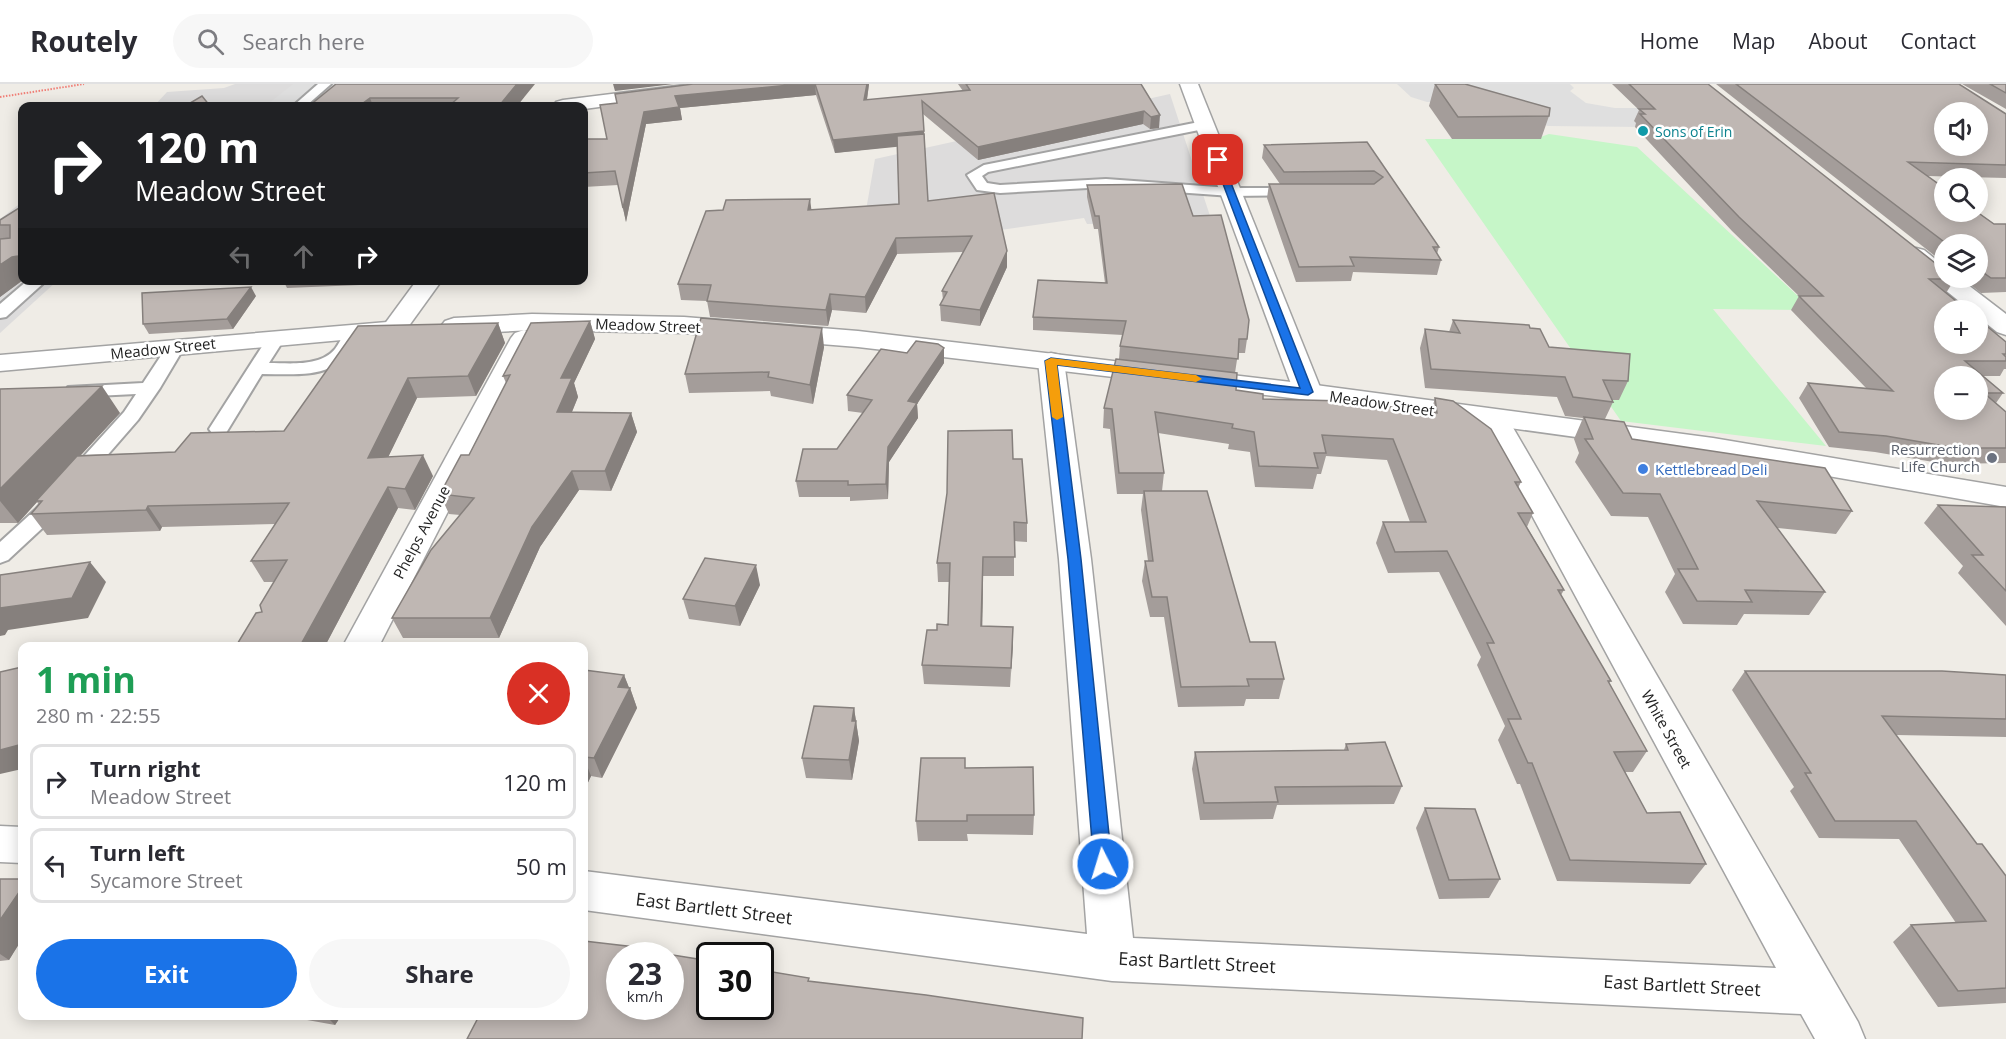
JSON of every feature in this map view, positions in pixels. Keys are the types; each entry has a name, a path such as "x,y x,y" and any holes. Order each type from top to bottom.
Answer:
{"street":[{"path":"565,102 578,84"},
{"path":"588,103 734,84"},
{"path":"1189,84 1308,392"},
{"path":"1896,239 2006,327"},
{"path":"394,329 426,285"},
{"name":"Meadow Street","path":"1,364 176,346 394,329 532,322 684,325 858,339 1308,392 1713,447 2006,497"},
{"name":"Phelps Avenue","path":"363,642 532,322"},
{"path":"1051,361 1075,559 1112,959"},
{"name":"White Street","path":"1494,419 1841,1039"},
{"path":"0,844 18,845"},
{"name":"East Bartlett Street","path":"588,892 1112,959 1813,992"}],"lane":[{"path":"304,102 326,84"},
{"path":"1204,125 1093,145 984,169 974,175 982,187 1000,189 1103,173 1231,192 1313,192"},
{"path":"1093,145 1103,173"},
{"path":"0,313 33,285"},
{"path":"256,369 320,365 334,361 345,351 353,332"},
{"path":"219,429 276,338"},
{"path":"0,555 44,515 131,416 176,346"},
{"path":"58,392 151,388"}],"path":[{"path":"0,97 84,84"}],"shaded area":[{"path":"235,84 417,84 398,102 158,102 167,92 224,88"},
{"path":"293,84 361,84 341,102 270,102"},
{"path":"1397,84 1570,84 1574,88 1570,91 1586,103 1615,108 1663,108 1635,121 1640,127 1548,126 1538,123 1505,102 1427,102 1411,97"},
{"path":"1170,94 1212,222 1087,224 1084,218 859,250 875,159"},
{"path":"18,205 18,285 53,285 0,333 0,219"}],"green space":[{"path":"1549,134 1637,147 1813,310 1713,309 1826,446 1621,421 1425,139 1535,139"}],"building":[{"path":"336,84 517,84 502,102 454,102 458,98 370,98 364,102 314,102"},
{"path":"693,84 800,84 675,96 679,107 644,112 623,208 615,171 588,173 588,139 607,139 600,105 617,103 615,94"},
{"path":"815,84 867,84 864,100 970,90 966,84 1141,84 1160,115 1151,117 1144,111 978,147 922,101 924,131 833,140"},
{"path":"1435,84 1465,84 1550,108 1549,116 1458,117"},
{"path":"1629,84 1708,84 1934,262 1934,279 1929,279 1934,283 1934,288 1940,288 1955,300 1934,300 1934,354 1988,354 1988,327 2006,342 2006,354 2003,354 2006,361 1965,361 1971,366 1934,366 1934,420 1988,420 1988,396 2006,412 2006,448 1956,448 1886,436 1839,432 1808,383 1893,391 1799,296 1823,296 1739,217 1640,114 1645,114 1639,109 1655,109"},
{"path":"1736,84 1959,84 1987,102 1934,102 1934,156 1988,156 1988,103 2006,114 2006,165 1908,162 1934,181 1934,222 1988,222 1988,220 1994,224 2006,224 2006,278 1988,276 1988,234 1934,234"},
{"path":"1990,84 2006,84 2006,93"},
{"path":"202,96 207,102 192,102"},
{"path":"924,134 928,201 994,193 1007,251 980,310 940,305 947,292 942,291 972,236 896,238 865,297 830,294 826,310 707,301 711,285 678,284 706,211 723,210 726,200 810,199 808,210 899,204 897,136"},
{"path":"1367,142 1439,247 1433,247 1441,260 1350,257 1354,266 1299,267 1269,184 1374,184 1383,177 1374,171 1284,172 1264,145"},
{"path":"1182,184 1193,216 1221,215 1249,320 1247,339 1239,339 1238,359 1120,346 1126,321 1033,317 1038,280 1107,283 1099,216 1095,216 1087,185"},
{"path":"18,209 18,256 0,265 0,239 10,238 10,225 0,225 0,220"},
{"path":"251,287 227,319 143,324 142,293"},
{"path":"701,318 822,328 810,385 768,377 769,372 685,374"},
{"path":"1453,320 1529,325 1530,328 1540,329 1549,347 1630,354 1628,381 1603,380 1613,402 1573,397 1565,377 1431,369 1425,329 1460,333"},
{"path":"590,321 561,378 572,378 557,412 631,413 605,471 572,471 532,527 490,618 392,618 431,550 474,498 440,494 461,455 469,455 510,375 503,376 531,323"},
{"path":"498,323 468,376 408,378 368,458 423,455 405,489 388,487 302,642 238,642 256,613 262,612 260,605 287,560 251,561 289,503 148,506 146,510 31,514 42,501 36,501 77,456 175,452 191,433 284,431 358,326"},
{"path":"916,341 938,344 944,348 908,401 917,403 888,447 886,484 848,485 848,481 796,481 803,449 837,449 872,400 847,395 881,349 907,353"},
{"path":"1116,359 1237,373 1236,390 1263,394 1263,399 1346,401 1437,413 1435,398 1453,401 1491,429 1521,482 1515,482 1533,513 1518,513 1564,590 1558,590 1611,681 1608,681 1647,751 1614,752 1647,813 1680,812 1706,864 1570,860 1532,763 1528,763 1508,719 1521,719 1487,643 1494,643 1447,551 1395,552 1383,522 1426,522 1393,439 1322,435 1326,453 1314,453 1318,468 1259,466 1254,432 1232,428 1233,424 1155,412 1164,473 1119,473 1112,409 1104,408"},
{"path":"1988,380 2003,393 1988,393"},
{"path":"102,386 0,489 0,389"},
{"path":"1584,417 1624,422 1632,439 1825,468 1852,511 1757,501 1825,592 1745,590 1752,602 1697,601 1678,569 1698,569 1660,494 1623,493 1585,439 1593,439"},
{"path":"1012,430 1013,459 1022,459 1027,523 1014,522 1015,557 983,557 981,626 1013,627 1011,668 922,665 927,630 937,630 937,624 948,625 950,563 937,563 947,493 948,431"},
{"path":"1144,491 1207,491 1250,642 1275,642 1284,679 1247,679 1249,686 1181,687 1167,597 1152,597 1145,561 1153,561"},
{"path":"1938,505 2006,507 2006,591 1972,555 1983,555"},
{"path":"705,558 756,565 735,606 683,599"},
{"path":"90,562 72,598 0,608 0,575"},
{"path":"18,668 18,745 0,750 0,672"},
{"path":"588,670 624,675 618,687 630,688 594,758 588,757"},
{"path":"1745,671 1942,671 2006,675 2006,719 1882,716 1977,844 1982,844 2006,876 2006,988 1958,991 1911,925 1986,921 1916,821 1835,821 1805,773 1811,773"},
{"path":"814,706 854,708 852,721 856,721 849,760 802,758"},
{"path":"1385,742 1402,786 1275,787 1278,802 1204,803 1195,752 1348,750 1346,744"},
{"path":"921,758 965,758 965,768 1033,767 1034,815 967,815 967,821 916,821"},
{"path":"1425,808 1475,809 1500,879 1449,880"},
{"path":"0,879 18,879 18,894 0,920"},
{"path":"588,941 606,944 606,1020 684,1020 684,957 696,959 696,1020 774,1020 774,972 809,978 808,981 926,995 1083,1018 1082,1039 467,1039 477,1020 588,1020"}],"slow traffic":[{"path":"1057,417 1051,361 1196,379"}],"place":[{"name":"Sons of Erin","path":"1643,131"},
{"name":"Resurrection Life Church","path":"1992,458"},
{"name":"Kettlebread Deli","path":"1643,469"}],"route":[{"path":"1103,864 1075,559 1051,361 1308,392 1218,160"}]}
